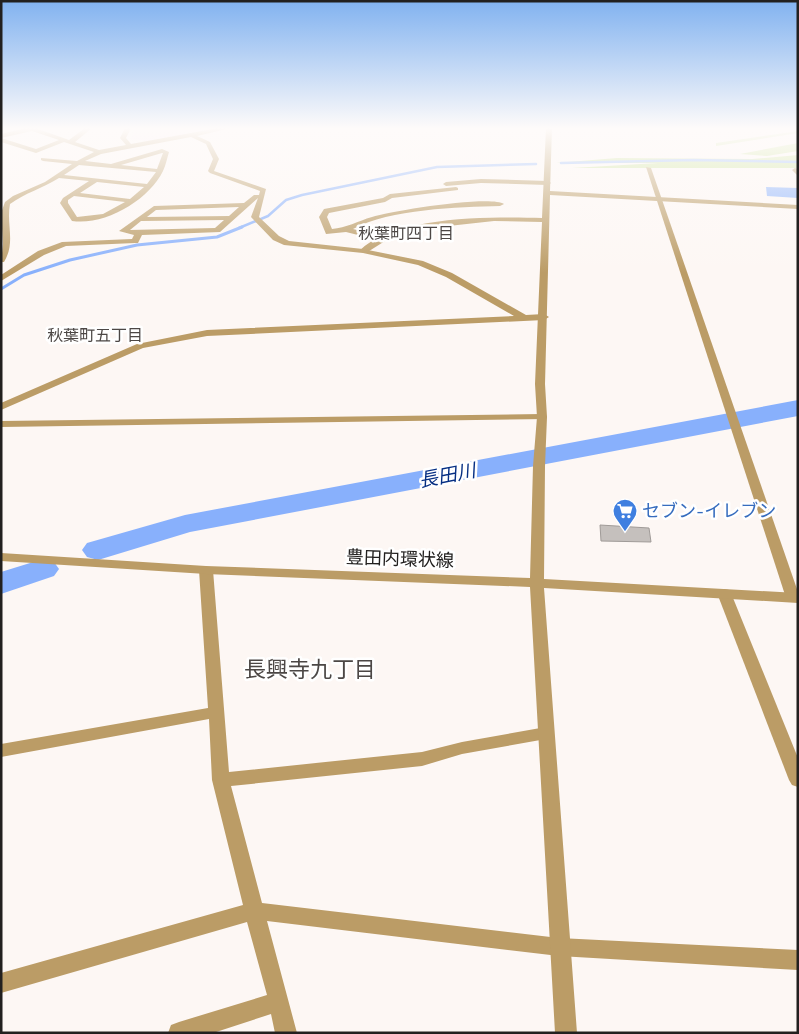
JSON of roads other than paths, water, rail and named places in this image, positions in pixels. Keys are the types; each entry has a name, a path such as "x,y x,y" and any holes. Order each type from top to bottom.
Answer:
{"street":[{"path":"1,260 4,249 3,221 7,204 10,200 57,176"},
{"path":"60,176 149,186"},
{"path":"96,180 72,194 64,203 77,220 92,219 133,200 157,176"},
{"path":"224,176 264,190 255,215 258,221 276,238 287,243 363,251 420,263 505,305 523,317"},
{"path":"548,176 540,384 542,417 539,466 537,583 566,1033"},
{"path":"651,176 795,598"},
{"path":"418,193 425,189 459,182 548,188 658,199 798,207"},
{"path":"382,238 346,230 329,232 323,217 327,211 381,201 390,196 456,189"},
{"path":"72,194 133,200"},
{"path":"245,206 164,206 154,208 123,231 140,233 217,230 230,218 245,206 256,196"},
{"path":"381,201 392,214"},
{"path":"346,230 369,218 392,214 500,204"},
{"path":"139,219 230,218"},
{"path":"363,251 382,238 396,232 424,227 494,219 547,220"},
{"path":"1,279 41,253 65,244 132,242 140,233"},
{"path":"1,407 140,346 181,337 207,333 544,317"},
{"path":"1,424 542,417"},
{"name":"豊田内環状線","path":"1,557 206,570 537,583 795,598"},
{"path":"206,570 222,780 286,1033"},
{"path":"724,593 798,780"},
{"path":"1,751 217,712"},
{"path":"222,780 422,758 462,748 546,732"},
{"path":"1,983 254,911 559,947 798,960"},
{"path":"179,1033 279,1001"}],"water":[{"path":"766,187 798,188 798,198 767,196"}],"waterway":[{"path":"239,228 268,216 286,200 392,176"},
{"path":"1,289 24,275 70,260 137,245 217,237 242,227"},
{"name":"長田川","path":"98,550 185,524 798,408"},
{"name":"長田川","path":"1,584 43,569"}],"place":[{"name":"セブン-イレブン","path":"625,532"}],"district":[{"name":"秋葉町四丁目","path":"406,233"},
{"name":"秋葉町五丁目","path":"95,335"},
{"name":"長興寺九丁目","path":"310,669"}]}
